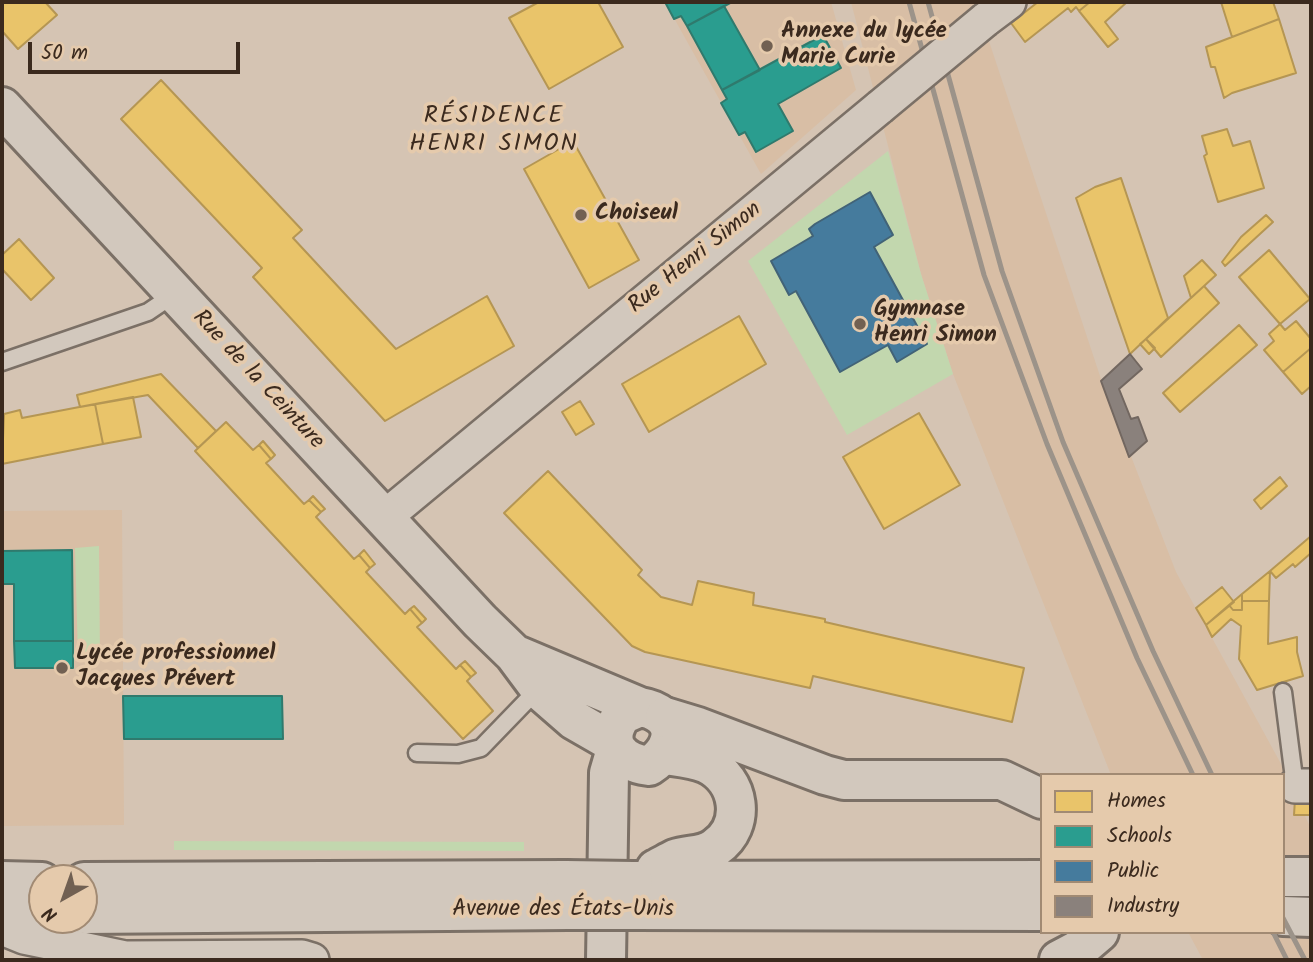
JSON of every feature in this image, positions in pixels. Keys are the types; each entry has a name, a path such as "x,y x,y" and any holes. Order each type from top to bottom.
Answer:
{"main road":[{"name":"Rue de la Ceinture","path":"2,107 480,621 514,654 539,688 574,720 636,753 705,763 720,771 731,784 737,801 736,818 729,835 708,853 676,858 634,896"},
{"name":"Rue de la Ceinture","path":"514,654 652,712 825,775 844,780 1002,780 1040,798"},
{"path":"652,712 671,729 671,742 636,753 613,733 622,715 652,712"},
{"path":"606,960 608,828 636,753"},
{"path":"1285,877 1311,877"},
{"name":"Avenue des États-Unis","path":"634,896 1040,880"},
{"path":"2,881 28,882"},
{"name":"Avenue des États-Unis","path":"98,882 634,896 1040,911"},
{"name":"Avenue des États-Unis","path":"98,914 567,895"},
{"path":"2,915 28,915"},
{"path":"1285,916 1311,917"}],"street":[{"name":"Rue Henri Simon","path":"385,517 997,11"},
{"path":"2,928 24,937 125,958 302,957 312,960"}],"lane":[{"path":"2,362 148,312 176,293"},
{"path":"417,754 458,754 481,748 539,688"},
{"path":"1283,692 1303,786"}],"shaded area":[{"name":"Annexe du lycée Marie Curie","path":"665,2 831,2 856,90 761,174"},
{"path":"851,2 976,2 1101,379 1176,572 1280,762 1311,829 1311,960 1203,960 1189,934 1285,934 1285,773 1110,773 953,374 921,274"},
{"name":"Lycée professionnel Jacques Prévert","path":"122,510 124,825 2,826 2,511"}],"green space":[{"name":"Gymnase Henri Simon","path":"888,151 921,274 953,374 847,435 748,261"},
{"path":"99,546 100,660 78,659 75,548"},
{"path":"174,841 524,842 524,851 174,850"}],"building: Homes":[{"path":"2,2 45,2 57,15 18,49 2,31"},
{"path":"539,2 598,2 623,47 549,89 509,18"},
{"path":"1038,2 1090,2 1079,11 1076,7 1071,12 1068,8 1025,42 1011,23"},
{"path":"1090,2 1127,2 1105,22 1118,39 1108,47 1079,11"},
{"path":"1221,2 1273,2 1279,19 1232,37"},
{"path":"1279,19 1296,73 1224,98 1206,47"},
{"path":"161,80 302,230 293,238 396,349 487,296 514,346 385,421 253,277 262,268 121,119"},
{"path":"1227,129 1233,146 1250,141 1264,188 1218,202 1204,156 1207,154 1202,136"},
{"name":"Choiseul","path":"573,141 639,260 589,288 524,169"},
{"path":"1121,178 1168,318 1130,354 1076,198 1095,187"},
{"path":"1266,215 1273,222 1225,266 1222,262 1241,237"},
{"path":"19,239 54,278 31,300 2,269 2,255"},
{"path":"1269,250 1310,299 1280,324 1239,277"},
{"path":"1202,260 1216,275 1191,298 1184,276"},
{"path":"1204,286 1219,303 1161,357 1146,339"},
{"path":"739,316 766,364 649,432 622,384"},
{"path":"1296,321 1311,339 1311,348 1283,372 1264,350 1274,341 1269,334 1280,324 1285,330"},
{"path":"1239,325 1257,345 1180,412 1163,393"},
{"path":"1146,339 1155,348 1149,354 1140,344"},
{"path":"1311,348 1311,386 1302,394 1283,372"},
{"path":"161,374 216,431 198,448 148,395 80,407 77,395"},
{"path":"133,397 141,437 103,444 95,404"},
{"path":"580,401 594,424 576,435 562,412"},
{"path":"95,404 103,444 2,464 4,414 20,410 22,418"},
{"path":"919,413 960,485 884,529 843,457"},
{"path":"226,422 253,450 259,445 271,459 266,463 304,504 309,500 321,512 316,517 354,559 359,555 370,568 366,572 405,614 410,609 422,623 417,627 456,669 460,665 471,677 467,681 493,711 463,739 195,451"},
{"path":"263,441 275,455 271,459 259,445"},
{"path":"548,471 642,570 638,575 661,597 692,605 698,581 754,593 753,605 825,619 825,622 1024,668 1012,722 813,676 810,688 645,652 632,646 504,513"},
{"path":"1280,477 1287,486 1261,509 1254,500"},
{"path":"313,496 325,509 321,512 309,500"},
{"path":"1311,536 1311,553 1276,578 1270,571"},
{"path":"364,550 375,564 370,568 359,555"},
{"path":"1270,571 1269,601 1242,601 1242,594"},
{"path":"1222,587 1234,602 1206,625 1196,608"},
{"path":"1242,594 1242,610 1233,610 1229,605"},
{"path":"1242,601 1269,601 1268,644 1297,637 1297,652 1303,676 1257,690 1239,659 1241,626 1231,619 1212,637 1206,625 1229,605 1233,610 1242,610"},
{"path":"414,606 426,619 422,623 410,609"},
{"path":"465,661 476,673 471,677 460,665"},
{"path":"1295,799 1311,799 1311,815 1294,815"}],"building: Schools":[{"path":"665,2 732,2 687,26 681,16 674,19"},
{"path":"724,6 760,70 722,90 687,26"},
{"path":"823,35 841,68 778,104 793,131 756,152 745,132 739,135 721,103 727,99 722,90"},
{"path":"72,550 73,641 14,641 14,584 2,584 2,551"},
{"path":"14,641 73,641 73,668 15,668"},
{"path":"123,696 282,696 283,739 124,739"}],"building: Public":[{"path":"870,192 893,235 874,247 927,344 897,362 888,345 840,372 796,291 789,295 771,261 813,236 809,229 815,224"}],"building: Industry":[{"path":"1130,354 1142,369 1119,389 1131,419 1138,417 1147,441 1129,457 1101,381"}],"railway":[{"path":"909,2 984,275 1047,444 1137,658 1192,773"},
{"path":"928,2 1002,271 1063,442 1153,651 1211,773"},
{"path":"1285,922 1305,960"},
{"path":"1274,934 1287,960"}],"place":[{"name":"Annexe du lycée Marie Curie","path":"767,46"},
{"name":"Choiseul","path":"581,215"},
{"name":"Gymnase Henri Simon","path":"860,324"},
{"name":"Lycée professionnel Jacques Prévert","path":"62,668"}],"district":[{"name":"RÉSIDENCE HENRI SIMON","path":"494,132"}]}
